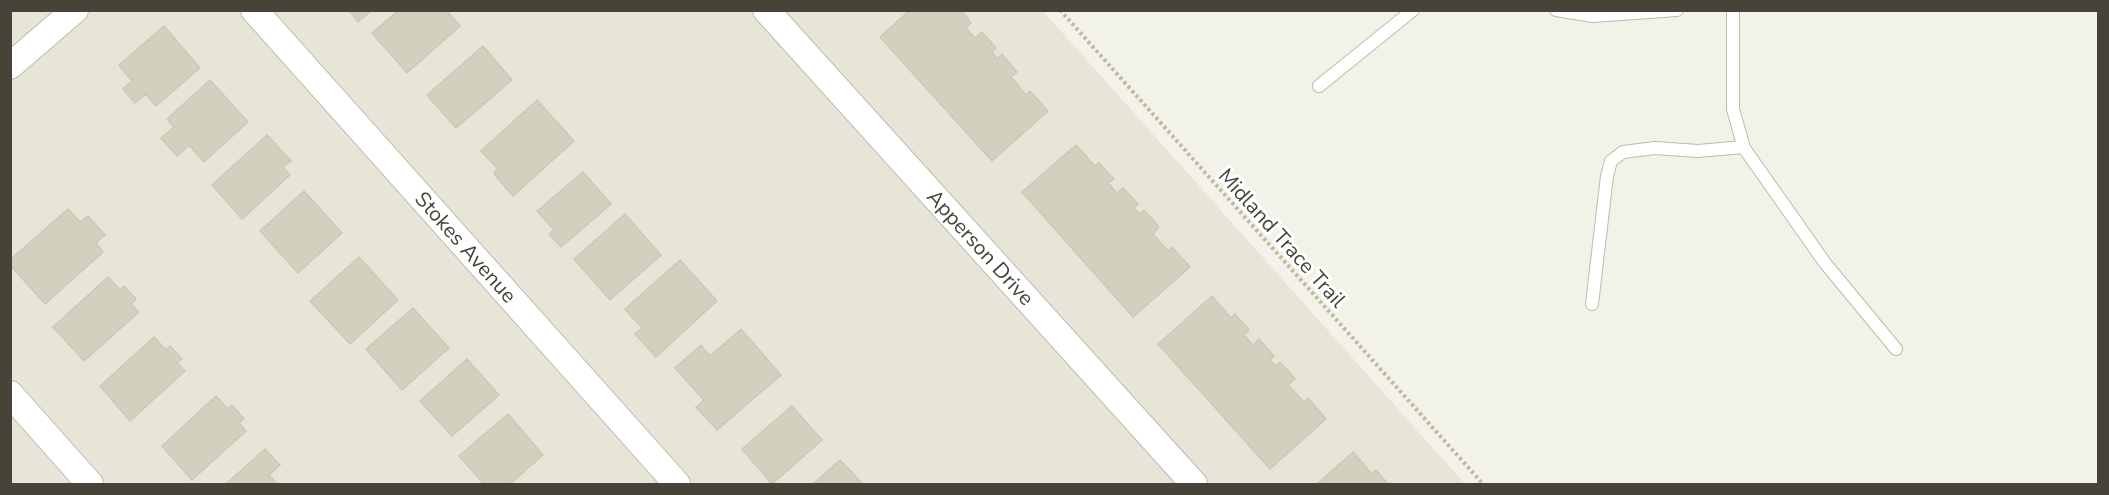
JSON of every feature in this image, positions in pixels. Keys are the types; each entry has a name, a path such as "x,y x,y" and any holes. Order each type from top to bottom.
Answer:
{"street":[{"path":"10,66 75,10"},
{"name":"Stokes Avenue","path":"254,10 676,484"},
{"name":"Apperson Drive","path":"766,10 1194,484"},
{"path":"10,394 90,484"}],"lane":[{"path":"1319,86 1413,10"},
{"path":"1556,10 1593,16 1677,10"},
{"path":"1733,10 1733,109 1743,147 1826,263 1896,349"},
{"path":"1592,304 1607,176 1611,161 1623,152 1638,149 1698,151 1743,147"}],"path":[{"name":"Midland Trace Trail","path":"1060,10 1483,484"}],"shaded area":[{"path":"10,11 1043,11 1465,484 11,484"}],"building":[{"path":"349,10 372,10 358,22"},
{"path":"399,10 446,10 460,26 407,73 372,33"},
{"path":"910,10 961,10 971,23 966,28 975,38 982,32 996,48 992,52 997,59 1002,54 1017,72 1011,77 1026,95 1030,91 1048,111 992,161 880,37"},
{"path":"164,26 200,68 156,106 146,94 135,103 123,89 132,81 119,65"},
{"path":"483,46 512,80 456,128 427,95"},
{"path":"210,80 248,122 204,162 189,145 177,156 161,138 174,127 167,119"},
{"path":"537,100 574,141 513,196 494,174 497,168 481,151"},
{"path":"267,135 291,161 283,167 290,175 242,219 212,185"},
{"path":"1076,145 1095,166 1099,163 1114,179 1108,183 1117,193 1123,188 1138,204 1134,208 1139,214 1144,210 1159,227 1153,234 1168,251 1172,247 1190,267 1133,317 1022,192"},
{"path":"583,172 611,204 561,247 549,234 554,230 537,211"},
{"path":"304,191 342,233 298,273 260,231"},
{"path":"68,209 80,222 88,216 105,235 96,243 103,252 45,304 10,265 10,260"},
{"path":"625,214 661,255 610,300 574,259"},
{"path":"359,257 398,300 350,344 310,301"},
{"path":"680,260 717,301 656,357 635,334 642,328 625,309"},
{"path":"108,277 120,290 124,286 136,299 131,304 139,312 84,361 53,327"},
{"path":"1212,296 1231,318 1235,314 1249,330 1244,335 1253,345 1259,339 1274,356 1270,360 1275,366 1280,362 1295,379 1288,385 1304,402 1308,398 1326,419 1270,469 1158,344"},
{"path":"413,308 449,348 402,390 366,349"},
{"path":"741,329 781,375 717,430 696,407 704,400 675,368 701,345 710,356"},
{"path":"154,337 166,350 170,346 182,359 177,363 185,371 130,421 100,386"},
{"path":"467,359 499,395 452,436 420,401"},
{"path":"216,396 228,409 232,405 244,419 239,423 246,431 192,480 162,446"},
{"path":"792,406 822,440 772,484 742,449"},
{"path":"508,414 543,455 510,484 484,484 459,456"},
{"path":"265,449 280,465 269,475 277,484 226,484"},
{"path":"1353,452 1372,474 1376,470 1388,484 1317,484"},
{"path":"840,460 863,484 813,484"}]}
